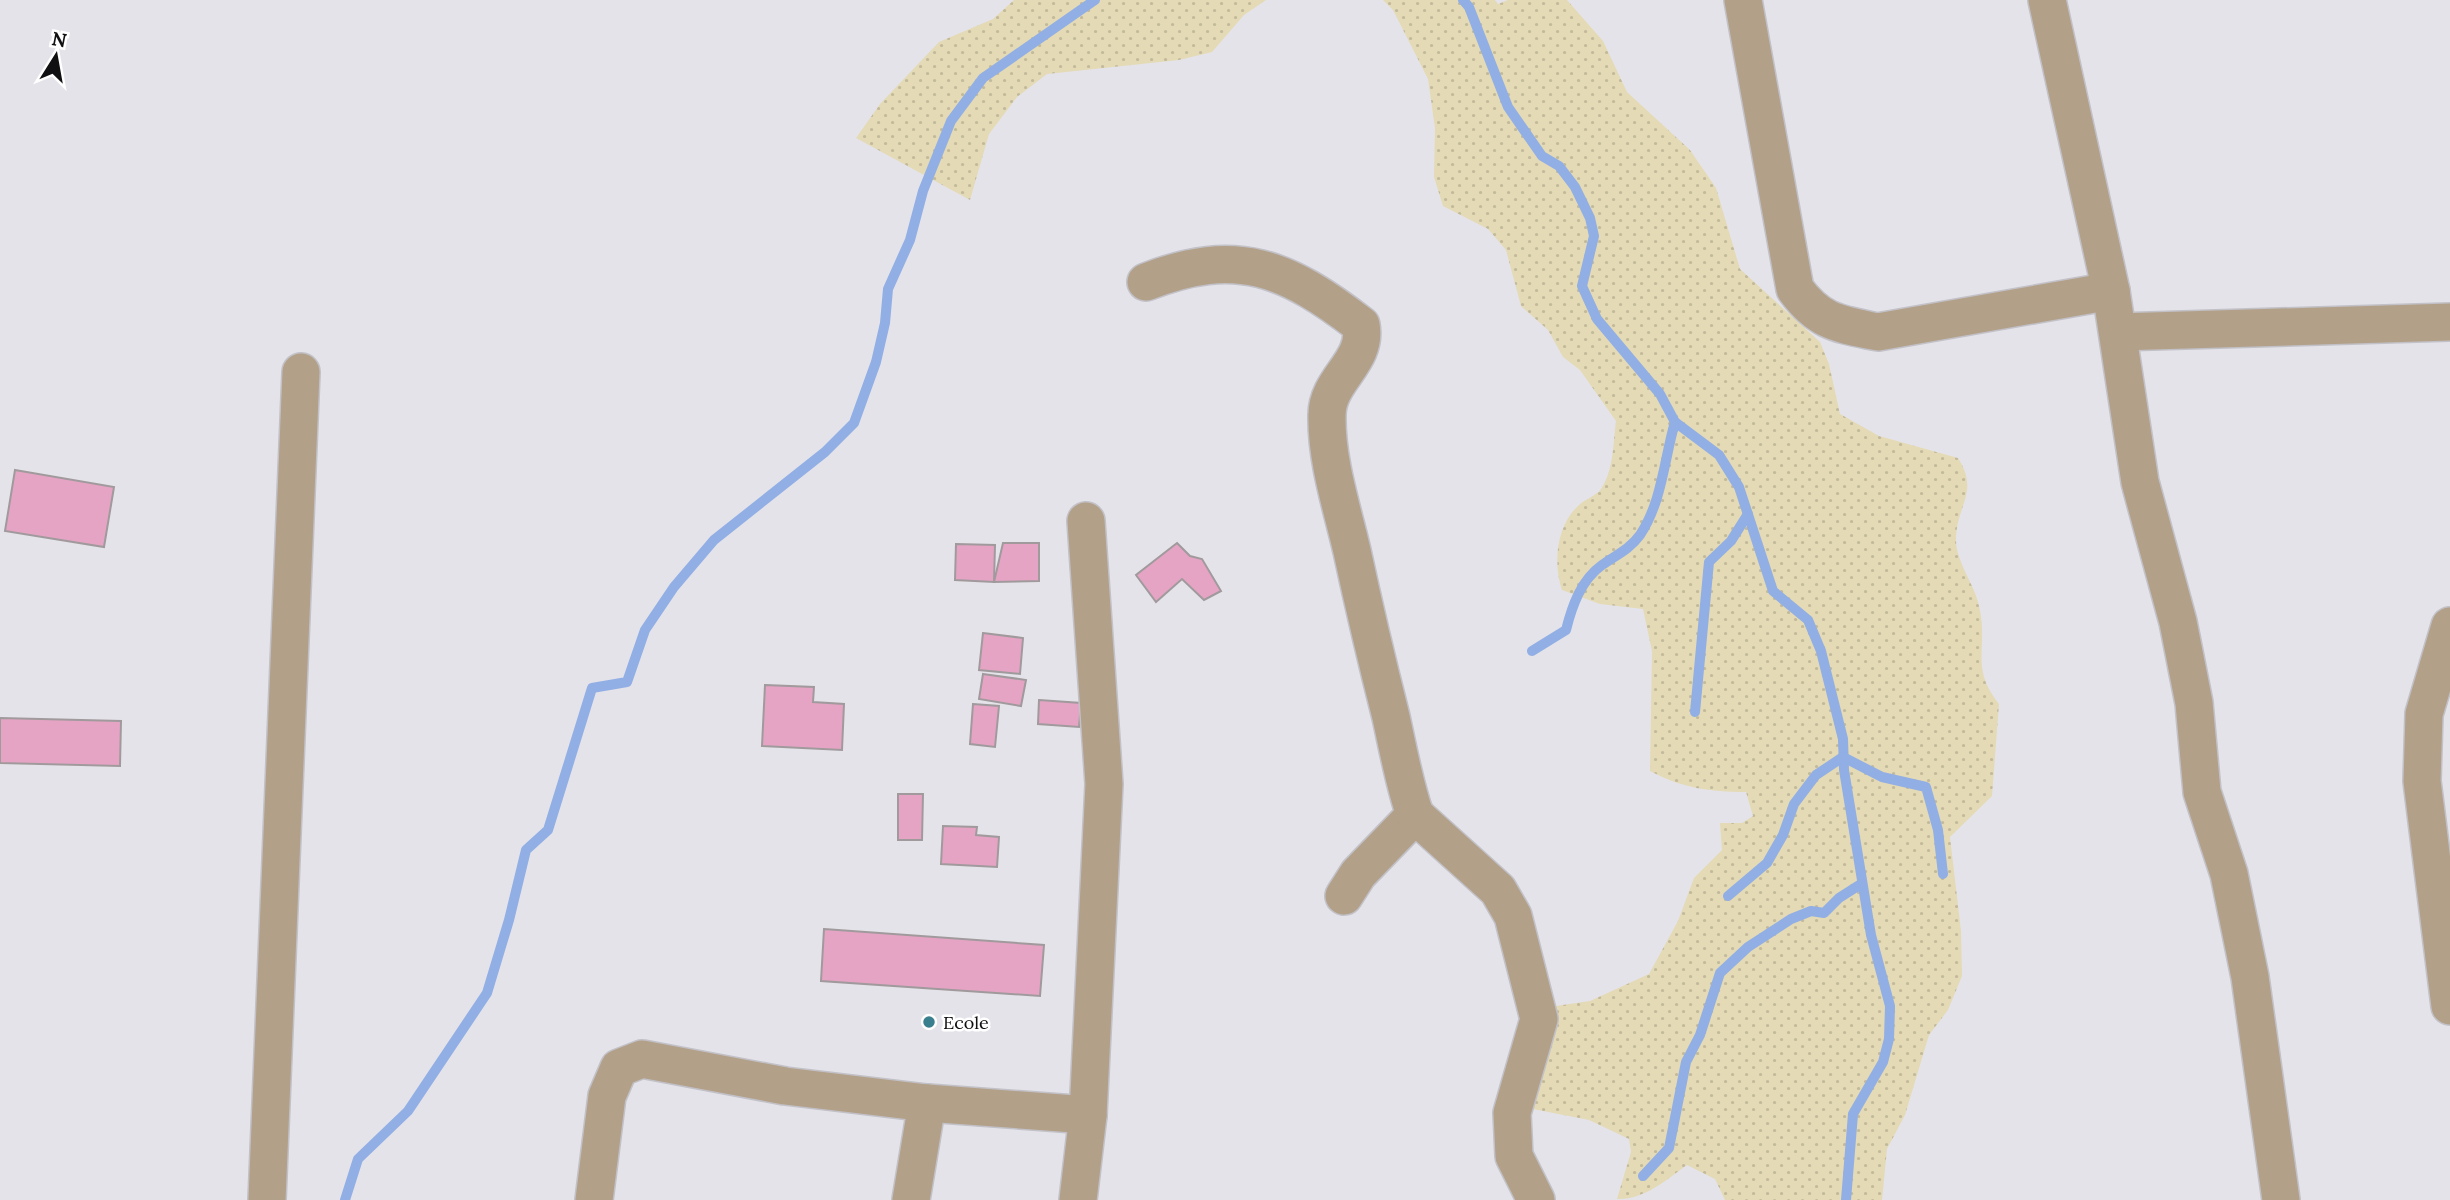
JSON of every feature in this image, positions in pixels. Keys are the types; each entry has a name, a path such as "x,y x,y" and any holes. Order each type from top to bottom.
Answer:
{"street":[{"path":"1743,0 1796,289 1812,311 1840,324 1878,332 2111,291"},
{"path":"2047,0 2111,291 2140,482 2178,622 2194,703 2202,792 2230,874 2250,977 2281,1200"},
{"path":"1146,282 1193,265 1227,262 1276,273 1315,293 1361,325 1363,338 1358,356 1336,383 1329,400 1327,416 1333,464 1364,607 1415,815 1498,890 1513,916 1539,1019 1513,1114 1514,1156 1536,1200"},
{"path":"2118,332 2450,322"},
{"path":"267,1200 301,372"},
{"path":"1078,1200 1088,1115 1104,784 1086,521"},
{"path":"2450,626 2424,714 2421,781 2450,1006"},
{"path":"1345,896 1358,874 1415,815"},
{"path":"594,1200 607,1096 619,1068 642,1059 785,1086 927,1103 1088,1115"},
{"path":"911,1200 927,1103"}],"sand":[{"path":"1014,0 1266,0 1244,15 1212,52 1179,60 1047,74 1017,97 989,134 970,200 856,138 880,104 939,42 993,19"},
{"path":"1383,0 1495,0 1498,4 1508,0 1567,0 1603,41 1627,92 1690,150 1716,188 1740,269 1820,342 1829,364 1840,414 1879,436 1958,458 1964,470 1967,490 1957,528 1957,548 1979,606 1985,679 1999,704 1992,796 1950,837 1961,931 1962,976 1948,1010 1929,1035 1905,1115 1887,1149 1882,1200 1725,1200 1715,1179 1687,1165 1645,1193 1617,1199 1631,1152 1629,1139 1589,1120 1533,1109 1521,1091 1537,1039 1556,1006 1590,1001 1649,974 1678,921 1694,878 1722,850 1720,823 1742,823 1753,816 1746,792 1697,788 1650,771 1652,651 1643,609 1600,604 1562,590 1557,557 1561,534 1571,513 1599,491 1605,482 1612,456 1616,421 1580,370 1563,357 1548,330 1521,306 1506,250 1488,229 1443,206 1434,177 1435,128 1428,79 1393,10"}],"building":[{"path":"15,470 114,487 104,547 5,531"},
{"path":"1003,543 1039,543 1039,581 994,582"},
{"path":"1177,543 1190,556 1202,559 1221,591 1204,600 1182,579 1156,602 1136,575"},
{"path":"956,544 995,545 994,582 955,580"},
{"path":"983,633 1023,638 1020,674 979,670"},
{"path":"983,674 1026,680 1021,706 979,699"},
{"path":"765,685 814,687 813,702 844,704 842,750 762,746"},
{"path":"1039,700 1081,703 1079,727 1038,724"},
{"path":"973,704 999,706 995,747 970,744"},
{"path":"0,718 121,721 120,766 0,763"},
{"path":"898,794 923,794 922,840 898,840"},
{"path":"943,826 977,827 976,835 999,837 997,867 941,864"},
{"path":"824,929 1044,945 1040,996 821,981"}],"waterway":[{"path":"345,1200 358,1159 408,1111 487,993 526,850 548,830 592,688 627,682 645,630 674,587 714,540 825,452 854,423 876,362 885,323 888,289 910,240 923,191 951,121 983,78 1095,0"},
{"path":"1463,0 1469,7 1508,107 1542,156 1559,166 1575,187 1590,218 1594,236 1582,286 1597,319 1660,394 1675,422 1719,455 1739,487 1773,591 1808,620 1821,651 1843,739 1844,770 1871,935 1890,1006 1889,1039 1883,1062 1853,1114 1846,1200"},
{"path":"1532,651 1566,630 1574,603 1588,578 1640,535 1658,495 1675,422"},
{"path":"1695,712 1709,562 1731,541 1748,514"},
{"path":"1728,896 1767,863 1783,835 1794,804 1816,775 1843,757 1882,777 1926,787 1938,830 1943,874"},
{"path":"1643,1176 1669,1148 1686,1062 1700,1035 1720,973 1748,947 1791,919 1811,911 1824,913 1839,898 1861,884"}],"place":[{"name":"Ecole","path":"929,1022"}]}
